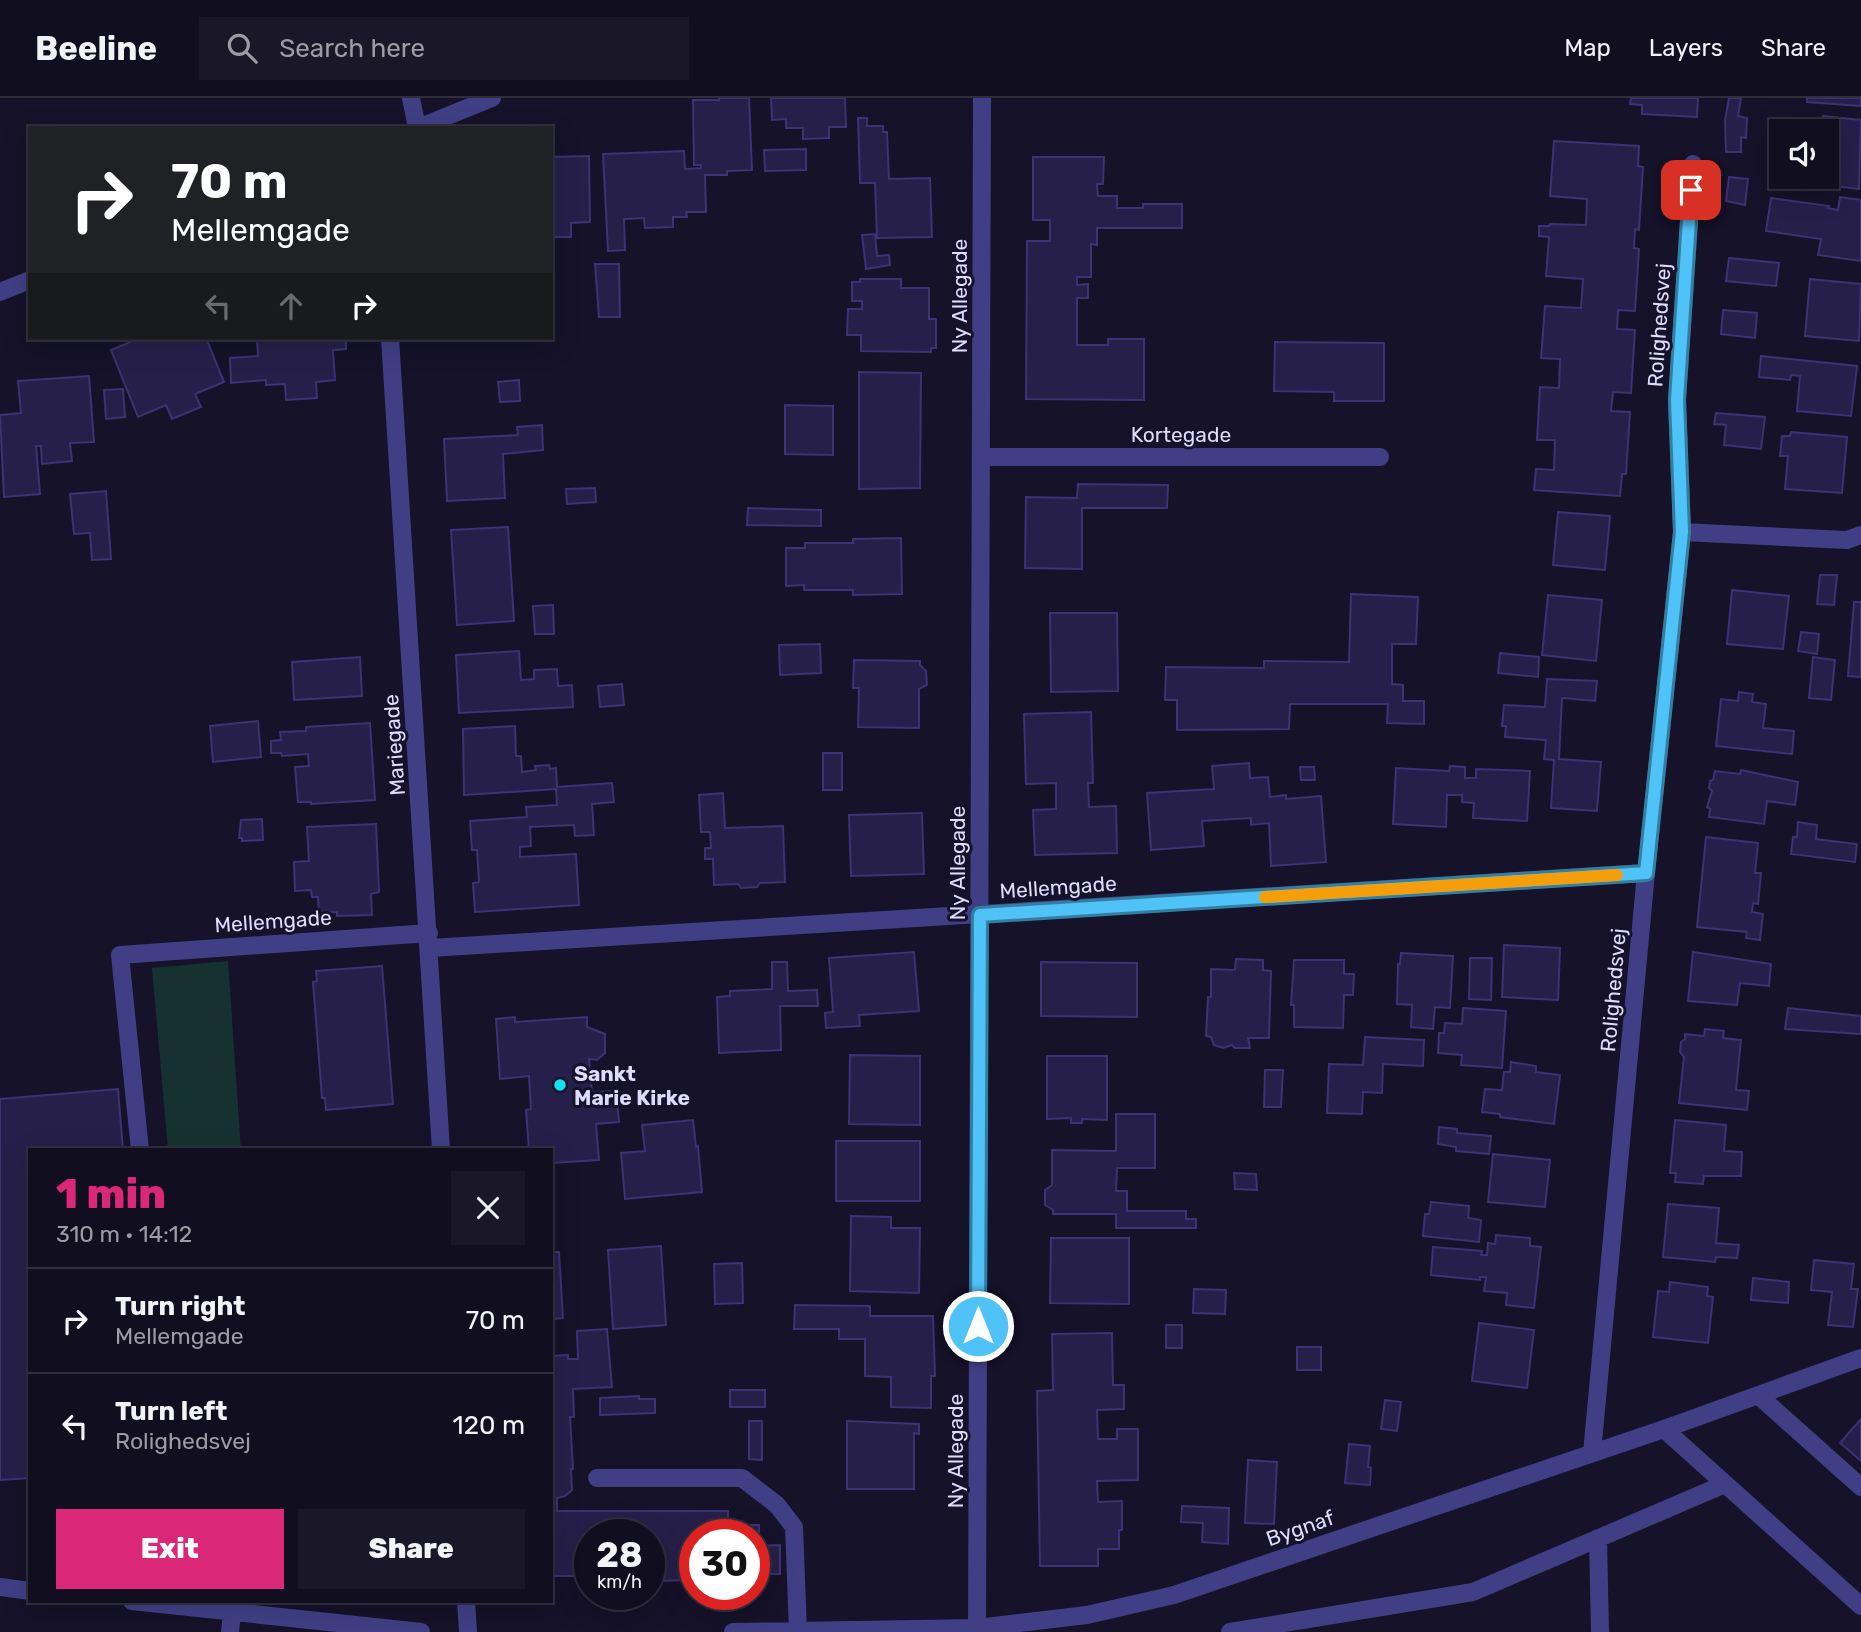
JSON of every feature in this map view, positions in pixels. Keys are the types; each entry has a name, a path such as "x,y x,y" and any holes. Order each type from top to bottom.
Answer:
{"street":[{"path":"411,98 418,126"},
{"path":"423,126 492,98"},
{"name":"Ny Allegade","path":"977,1630 982,98"},
{"name":"Rolighedsvej","path":"1592,1453 1646,873 1682,532 1677,400 1693,164"},
{"path":"0,292 28,281"},
{"name":"Mariegade","path":"390,340 441,1148"},
{"name":"Kortegade","path":"982,457 1380,457"},
{"path":"1682,532 1847,540 1861,535"},
{"name":"Mellemgade","path":"140,1148 120,956 980,915 1646,873"},
{"name":"Bygnaf","path":"733,1632 977,1630 1087,1615 1174,1595 1664,1429 1861,1358"},
{"path":"1758,1395 1861,1487"},
{"path":"1664,1429 1861,1606"},
{"path":"597,1478 742,1478 769,1498 794,1527 798,1631"},
{"path":"1230,1632 1473,1592 1725,1484"},
{"path":"1598,1538 1600,1632"},
{"path":"0,1587 28,1591"},
{"path":"173,1603 421,1632"},
{"path":"466,1603 468,1632"},
{"path":"230,1632 232,1612"}],"green space":[{"path":"228,961 241,1148 168,1148 152,968"}],"building":[{"path":"749,98 752,170 727,171 727,175 705,175 706,212 686,212 687,217 673,217 673,227 645,228 644,218 624,219 625,250 608,251 603,154 684,151 685,169 701,168 701,165 694,165 693,100"},
{"path":"771,98 845,98 846,127 829,127 829,138 803,139 803,128 786,128 786,119 772,120"},
{"path":"1631,98 1698,98 1697,117 1642,114 1642,105 1630,104"},
{"path":"1729,98 1741,98 1738,116 1747,118 1746,138 1741,137 1741,152 1726,152 1725,120"},
{"path":"1807,98 1861,98 1861,106 1807,102"},
{"path":"1823,116 1861,120 1859,189 1839,187 1839,119 1823,119"},
{"path":"858,118 867,118 867,126 883,126 883,132 887,132 889,179 930,178 932,237 877,238 875,183 860,183"},
{"path":"1554,141 1639,146 1638,166 1643,167 1639,230 1635,229 1634,248 1639,249 1635,311 1618,310 1617,329 1635,330 1631,393 1613,392 1611,411 1630,412 1626,474 1622,474 1620,496 1534,490 1536,469 1554,470 1555,440 1537,440 1540,387 1559,388 1560,359 1541,358 1545,306 1581,308 1583,279 1546,276 1549,237 1539,236 1539,226 1586,225 1587,199 1550,196"},
{"path":"806,149 806,170 765,171 764,150"},
{"path":"589,156 590,222 571,223 571,237 553,237 553,157"},
{"path":"1033,157 1104,157 1103,184 1097,184 1098,196 1117,196 1117,208 1143,208 1143,204 1182,204 1182,228 1097,228 1097,245 1091,244 1091,277 1077,277 1077,285 1088,284 1088,298 1077,298 1077,345 1108,345 1108,339 1144,339 1144,400 1026,399 1027,241 1050,241 1050,220 1033,220"},
{"path":"1729,177 1748,179 1745,205 1726,201"},
{"path":"1840,197 1861,200 1861,261 1818,255 1821,239 1766,231 1771,198 1829,206 1828,208 1838,210"},
{"path":"875,234 877,256 889,255 890,265 866,269 862,235"},
{"path":"1729,258 1779,263 1776,286 1726,281"},
{"path":"595,264 619,264 620,317 599,317"},
{"path":"860,279 901,279 901,288 929,288 929,319 936,319 936,348 931,348 931,352 861,351 861,335 847,335 848,309 862,309 862,301 852,301 852,282 860,282"},
{"path":"1810,279 1861,284 1859,341 1805,336"},
{"path":"1723,310 1757,313 1755,338 1721,334"},
{"path":"135,340 207,340 224,382 195,394 201,407 172,419 166,405 138,417 111,350"},
{"path":"257,340 346,340 346,349 333,350 335,380 316,382 317,398 286,400 285,384 266,385 266,380 231,383 230,358 258,356"},
{"path":"1275,342 1384,343 1384,401 1334,401 1334,392 1274,391"},
{"path":"1761,356 1857,366 1851,416 1797,411 1800,376 1791,375 1790,380 1759,377"},
{"path":"859,372 921,373 920,488 859,489"},
{"path":"89,376 94,442 70,443 72,461 42,464 41,446 36,446 40,494 4,497 0,415 21,413 18,381"},
{"path":"519,380 520,401 500,402 498,382"},
{"path":"123,389 125,417 106,419 104,390"},
{"path":"785,405 833,406 833,455 785,454"},
{"path":"1716,413 1765,417 1761,449 1724,445 1726,425 1714,424"},
{"path":"542,425 543,450 503,454 505,498 447,501 444,439 518,435 517,427"},
{"path":"1791,432 1847,437 1842,493 1785,489 1788,456 1780,456 1782,436 1790,436"},
{"path":"1078,484 1168,485 1167,508 1082,508 1082,569 1025,568 1026,497 1077,498"},
{"path":"595,488 596,502 567,504 566,489"},
{"path":"106,491 111,559 92,560 90,533 74,534 70,494"},
{"path":"748,508 821,510 821,526 747,525"},
{"path":"1558,512 1610,516 1605,570 1553,565"},
{"path":"508,527 514,621 457,625 451,530"},
{"path":"901,538 902,594 853,595 853,590 804,590 804,585 786,586 786,548 805,548 805,543 853,543 853,539"},
{"path":"1820,575 1837,575 1834,605 1817,604"},
{"path":"1732,590 1789,596 1783,649 1727,644"},
{"path":"1351,594 1418,597 1416,644 1392,644 1392,684 1403,685 1403,701 1424,701 1424,724 1387,723 1388,704 1290,704 1289,729 1177,730 1177,700 1165,700 1166,667 1264,668 1264,661 1349,662"},
{"path":"1548,595 1602,600 1596,661 1542,655"},
{"path":"1854,602 1861,602 1861,677 1848,676"},
{"path":"553,605 554,634 535,634 533,606"},
{"path":"1050,613 1117,613 1118,691 1051,692"},
{"path":"1801,632 1819,634 1817,654 1798,651"},
{"path":"820,644 821,673 780,675 779,645"},
{"path":"519,651 521,680 534,679 534,670 557,669 558,686 572,685 573,707 459,713 456,655"},
{"path":"1500,653 1539,657 1538,677 1498,673"},
{"path":"360,657 362,696 294,700 292,662"},
{"path":"1813,657 1835,660 1831,700 1809,698"},
{"path":"854,660 920,661 926,671 927,685 919,689 919,728 858,727 859,688 853,688"},
{"path":"1547,679 1597,681 1595,701 1562,698 1559,759 1601,762 1597,811 1551,808 1554,760 1544,759 1546,740 1505,737 1506,726 1502,726 1504,705 1545,707"},
{"path":"622,684 624,705 600,707 598,686"},
{"path":"1739,692 1753,694 1752,702 1766,704 1763,728 1794,731 1792,754 1716,746 1721,699 1738,701"},
{"path":"1091,712 1093,783 1088,783 1089,807 1116,806 1117,853 1035,855 1033,810 1056,809 1056,783 1026,784 1024,714"},
{"path":"258,721 261,757 213,762 210,726"},
{"path":"370,723 375,800 311,804 298,802 295,767 309,766 308,754 282,756 281,753 271,753 271,741 281,740 280,732 306,731 306,727"},
{"path":"515,726 516,756 521,756 522,772 536,770 535,766 549,765 550,769 556,768 557,787 612,783 614,802 592,804 594,835 575,836 574,825 530,827 531,846 520,847 520,857 576,854 579,905 475,912 473,883 479,882 477,850 472,850 470,821 527,817 526,807 557,805 556,789 464,795 463,729"},
{"path":"823,753 842,753 842,790 823,790"},
{"path":"1249,763 1250,778 1268,777 1270,797 1286,795 1286,799 1321,796 1326,862 1271,866 1269,823 1251,825 1251,818 1202,821 1204,846 1151,850 1147,793 1214,789 1212,766"},
{"path":"1450,766 1465,767 1465,778 1476,778 1476,769 1530,771 1527,821 1473,818 1474,803 1462,802 1462,795 1447,795 1446,827 1393,824 1396,768 1449,771"},
{"path":"1300,767 1314,767 1315,780 1301,780"},
{"path":"1741,770 1798,782 1795,805 1767,801 1764,824 1709,817 1710,809 1707,807 1712,791 1709,788 1715,771 1740,774"},
{"path":"723,793 725,828 783,826 785,882 760,883 757,887 741,888 738,884 714,885 713,859 705,859 705,848 711,848 710,832 701,832 699,795"},
{"path":"922,813 924,874 851,876 849,815"},
{"path":"262,819 263,840 242,841 242,838 239,838 241,820"},
{"path":"1798,822 1817,825 1816,839 1857,844 1855,862 1791,854 1793,837 1797,837"},
{"path":"376,824 379,892 371,894 372,915 337,916 337,912 319,913 318,897 312,897 311,890 295,891 294,862 309,861 307,827"},
{"path":"1706,837 1758,843 1755,873 1761,873 1758,904 1753,903 1752,912 1763,914 1760,940 1746,938 1747,932 1697,927"},
{"path":"1504,945 1560,948 1558,1000 1502,997"},
{"path":"914,952 919,1011 859,1015 860,1026 826,1028 825,1013 833,1012 829,958"},
{"path":"1693,952 1771,964 1769,986 1740,983 1737,1005 1688,1001"},
{"path":"1401,953 1453,956 1450,1008 1435,1007 1433,1029 1411,1027 1412,1005 1397,1004 1398,964"},
{"path":"1470,958 1492,958 1491,1000 1469,999"},
{"path":"1236,959 1263,960 1263,970 1271,971 1269,1038 1248,1038 1250,1048 1235,1048 1232,1045 1223,1048 1214,1045 1211,1037 1206,1036 1211,969 1235,970"},
{"path":"1294,960 1344,960 1344,974 1354,974 1353,995 1344,995 1343,1028 1294,1027 1294,1005 1291,1005"},
{"path":"772,962 787,962 788,991 817,990 818,1006 780,1006 781,1050 719,1053 717,997 730,996 730,991 772,989"},
{"path":"1041,962 1137,963 1137,1017 1041,1016"},
{"path":"382,966 393,1104 326,1110 325,1098 322,1098 313,982 317,981 316,971"},
{"path":"1463,1008 1506,1011 1502,1068 1461,1065 1462,1055 1438,1053 1439,1033 1444,1033 1445,1023 1462,1024"},
{"path":"1788,1008 1861,1016 1861,1034 1785,1029"},
{"name":"Sankt Marie Kirke","path":"515,1017 515,1022 587,1017 587,1027 605,1034 605,1053 597,1060 589,1059 592,1092 616,1091 619,1122 596,1124 599,1160 553,1163 553,1148 529,1148 526,1110 531,1109 529,1076 500,1079 496,1019"},
{"path":"1705,1029 1724,1031 1723,1038 1741,1040 1736,1090 1749,1091 1747,1110 1679,1103 1684,1057 1680,1052 1681,1042 1685,1039 1685,1034 1704,1036"},
{"path":"1365,1037 1424,1040 1423,1066 1383,1064 1382,1093 1363,1092 1362,1114 1327,1113 1329,1064 1363,1065"},
{"path":"850,1055 920,1056 920,1125 849,1124"},
{"path":"1047,1056 1107,1056 1107,1120 1082,1119 1082,1123 1071,1123 1071,1118 1047,1119"},
{"path":"1511,1062 1536,1066 1536,1072 1560,1075 1554,1124 1482,1112 1485,1089 1502,1090 1504,1072 1510,1072"},
{"path":"1265,1070 1283,1070 1281,1107 1264,1107"},
{"path":"118,1089 123,1148 28,1148 28,1478 0,1480 0,1099"},
{"path":"1116,1114 1155,1114 1155,1168 1117,1168 1116,1191 1127,1191 1127,1211 1186,1211 1186,1219 1196,1219 1196,1228 1116,1228 1116,1214 1053,1214 1053,1210 1045,1205 1045,1190 1052,1185 1052,1150 1116,1151"},
{"path":"693,1120 702,1192 625,1199 621,1153 645,1151 642,1125"},
{"path":"1675,1120 1726,1125 1724,1151 1742,1152 1741,1176 1704,1176 1703,1184 1675,1182 1676,1173 1670,1173"},
{"path":"1439,1127 1457,1129 1457,1133 1491,1136 1489,1154 1456,1151 1456,1147 1438,1144"},
{"path":"836,1141 920,1141 920,1201 836,1201"},
{"path":"1493,1154 1550,1160 1545,1207 1488,1202"},
{"path":"1234,1173 1256,1174 1257,1190 1235,1189"},
{"path":"1431,1202 1469,1206 1468,1218 1481,1220 1479,1242 1423,1236 1425,1214 1429,1214"},
{"path":"1668,1204 1719,1208 1716,1243 1739,1245 1737,1258 1716,1257 1715,1262 1663,1257"},
{"path":"851,1216 891,1217 891,1228 920,1228 919,1293 850,1291"},
{"path":"1496,1235 1530,1238 1530,1246 1541,1247 1534,1308 1506,1305 1507,1293 1484,1291 1486,1277 1480,1277 1480,1280 1431,1275 1433,1247 1482,1251 1481,1255 1487,1255 1488,1243 1495,1244"},
{"path":"1051,1238 1129,1238 1129,1304 1050,1303"},
{"path":"661,1246 666,1325 613,1329 608,1250"},
{"path":"553,1252 559,1252 563,1318 553,1319"},
{"path":"1814,1260 1854,1264 1851,1289 1858,1289 1853,1327 1828,1325 1832,1292 1811,1290"},
{"path":"742,1263 743,1303 715,1304 714,1264"},
{"path":"1753,1278 1789,1282 1788,1303 1751,1300"},
{"path":"1670,1282 1708,1287 1707,1296 1713,1297 1708,1343 1653,1337 1658,1291 1669,1292"},
{"path":"1194,1289 1226,1290 1225,1314 1193,1313"},
{"path":"795,1305 870,1306 870,1316 933,1316 935,1376 931,1376 931,1408 891,1407 891,1377 865,1376 865,1339 839,1339 839,1329 794,1329"},
{"path":"1479,1323 1534,1330 1527,1388 1472,1381"},
{"path":"1166,1325 1182,1325 1182,1348 1166,1348"},
{"path":"607,1329 612,1387 573,1389 574,1417 570,1417 572,1490 557,1498 557,1511 728,1511 728,1519 679,1519 679,1580 665,1581 665,1519 574,1519 574,1576 554,1576 553,1356 568,1355 568,1359 578,1359 577,1331"},
{"path":"1112,1333 1113,1385 1124,1385 1124,1409 1097,1410 1098,1439 1117,1439 1117,1429 1138,1429 1138,1480 1097,1481 1098,1502 1122,1501 1119,1549 1098,1549 1098,1566 1040,1566 1037,1391 1053,1390 1052,1334"},
{"path":"1297,1347 1321,1347 1321,1370 1297,1370"},
{"path":"730,1390 765,1390 765,1407 730,1407"},
{"path":"639,1396 639,1399 655,1399 655,1413 600,1415 600,1398"},
{"path":"1385,1400 1401,1402 1397,1431 1381,1429"},
{"path":"1861,1419 1861,1461 1840,1443"},
{"path":"749,1421 762,1421 762,1460 749,1459"},
{"path":"847,1421 919,1424 919,1434 914,1433 914,1489 847,1489"},
{"path":"1349,1444 1370,1446 1370,1485 1345,1483"},
{"path":"1248,1460 1277,1462 1274,1524 1245,1523"},
{"path":"1182,1506 1229,1508 1228,1544 1202,1542 1203,1523 1181,1522"},
{"path":"770,1545 780,1545 780,1574 770,1574"}],"slow traffic":[{"path":"1265,897 1617,875"}],"place":[{"name":"Sankt Marie Kirke","path":"560,1085"}],"route":[{"path":"978,1326 980,915 1646,873 1682,532 1677,400 1691,190"}]}
